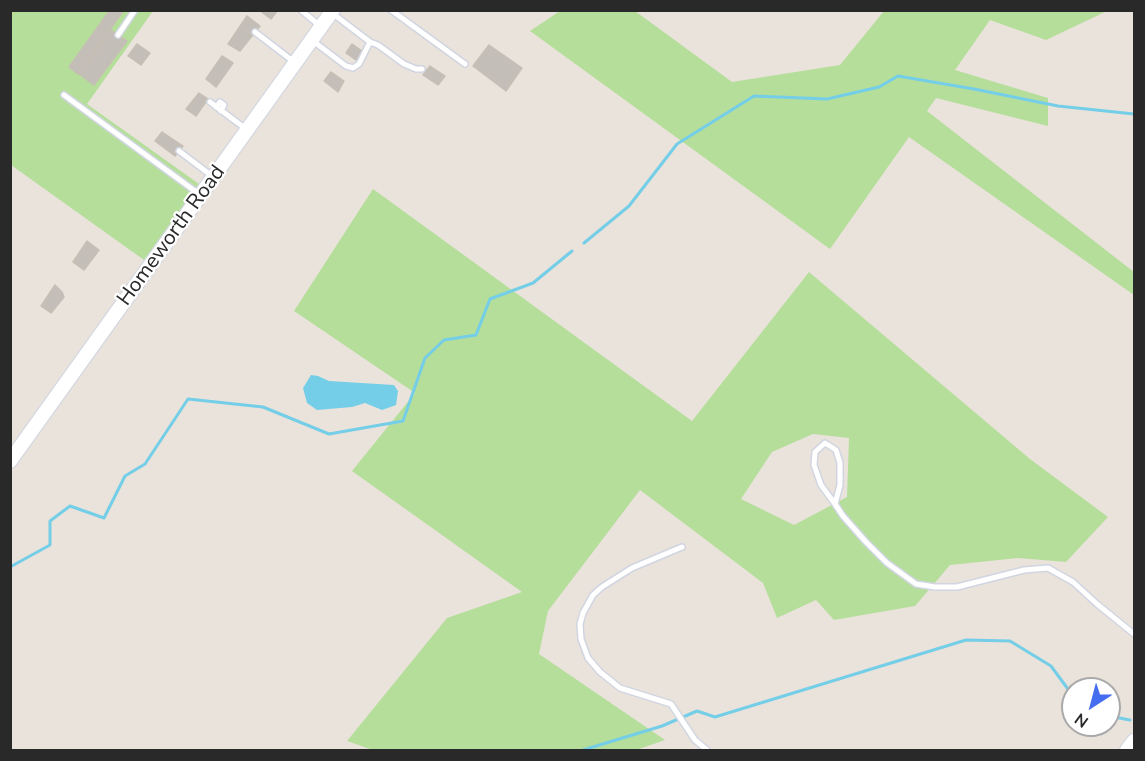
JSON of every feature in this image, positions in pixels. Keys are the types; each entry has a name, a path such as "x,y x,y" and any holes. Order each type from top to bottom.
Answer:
{"street":[{"name":"Homeworth Road","path":"10,461 328,15"},
{"path":"1127,750 1134,741"}],"lane":[{"path":"118,35 135,10"},
{"path":"301,10 328,15 378,45 404,64 422,69"},
{"path":"391,10 465,64"},
{"path":"255,32 295,63"},
{"path":"312,40 352,69 359,64 370,42"},
{"path":"64,95 200,195"},
{"path":"210,102 247,130"},
{"path":"179,151 213,177"},
{"path":"835,504 840,485 840,463 836,450 825,443 815,452 814,465 821,485 835,504 887,563 916,584 957,587 1024,570 1048,568 1073,582 1134,634"},
{"path":"682,547 632,568 593,595 583,613 580,624 581,639 588,658 600,672 620,688 671,704 695,740 707,750"}],"green space":[{"path":"11,11 153,11 87,104 199,184 144,260 11,165"},
{"path":"560,11 635,11 732,82 840,65 884,11 1107,11 1046,40 990,20 955,70 1048,98 1048,126 936,98 927,111 1134,272 1134,295 909,137 830,249 530,31"},
{"path":"373,189 692,421 809,272 1030,459 1108,517 1066,562 1018,558 950,565 915,606 834,620 816,600 777,618 763,583 640,490 548,611 539,654 665,740 636,750 373,750 347,741 447,618 522,592 352,471 415,393 294,311","holes":["813,434 849,438 847,497 794,525 741,499 772,452"]}],"water":[{"path":"311,375 329,381 394,385 398,391 396,405 382,410 365,403 352,407 317,410 307,403 303,388"}],"building":[{"path":"110,10 124,10 78,74 69,67"},
{"path":"259,10 278,10 271,19"},
{"path":"247,16 260,26 240,51 228,44"},
{"path":"111,30 127,41 94,85 79,74"},
{"path":"137,44 150,53 141,65 128,56"},
{"path":"352,44 362,51 356,60 346,53"},
{"path":"489,45 522,68 506,91 473,66"},
{"path":"222,56 233,63 216,87 206,79"},
{"path":"430,66 445,76 438,85 423,75"},
{"path":"331,72 344,81 338,92 324,81"},
{"path":"199,93 208,99 196,116 186,109"},
{"path":"162,132 183,146 175,156 155,141"},
{"path":"87,241 99,250 84,270 73,262"},
{"path":"55,285 64,297 51,313 41,306"}],"waterway":[{"path":"584,243 629,206 677,144 754,96 827,99 879,87 898,76 1058,106 1134,114"},
{"path":"10,567 50,545 50,521 70,506 104,518 125,476 145,464 188,399 263,407 329,434 403,421 425,358 444,340 476,335 490,299 533,283 572,251"},
{"path":"583,750 662,726 697,711 715,717 966,640 1010,641 1051,666 1061,680"},
{"path":"1121,718 1130,720"}]}
